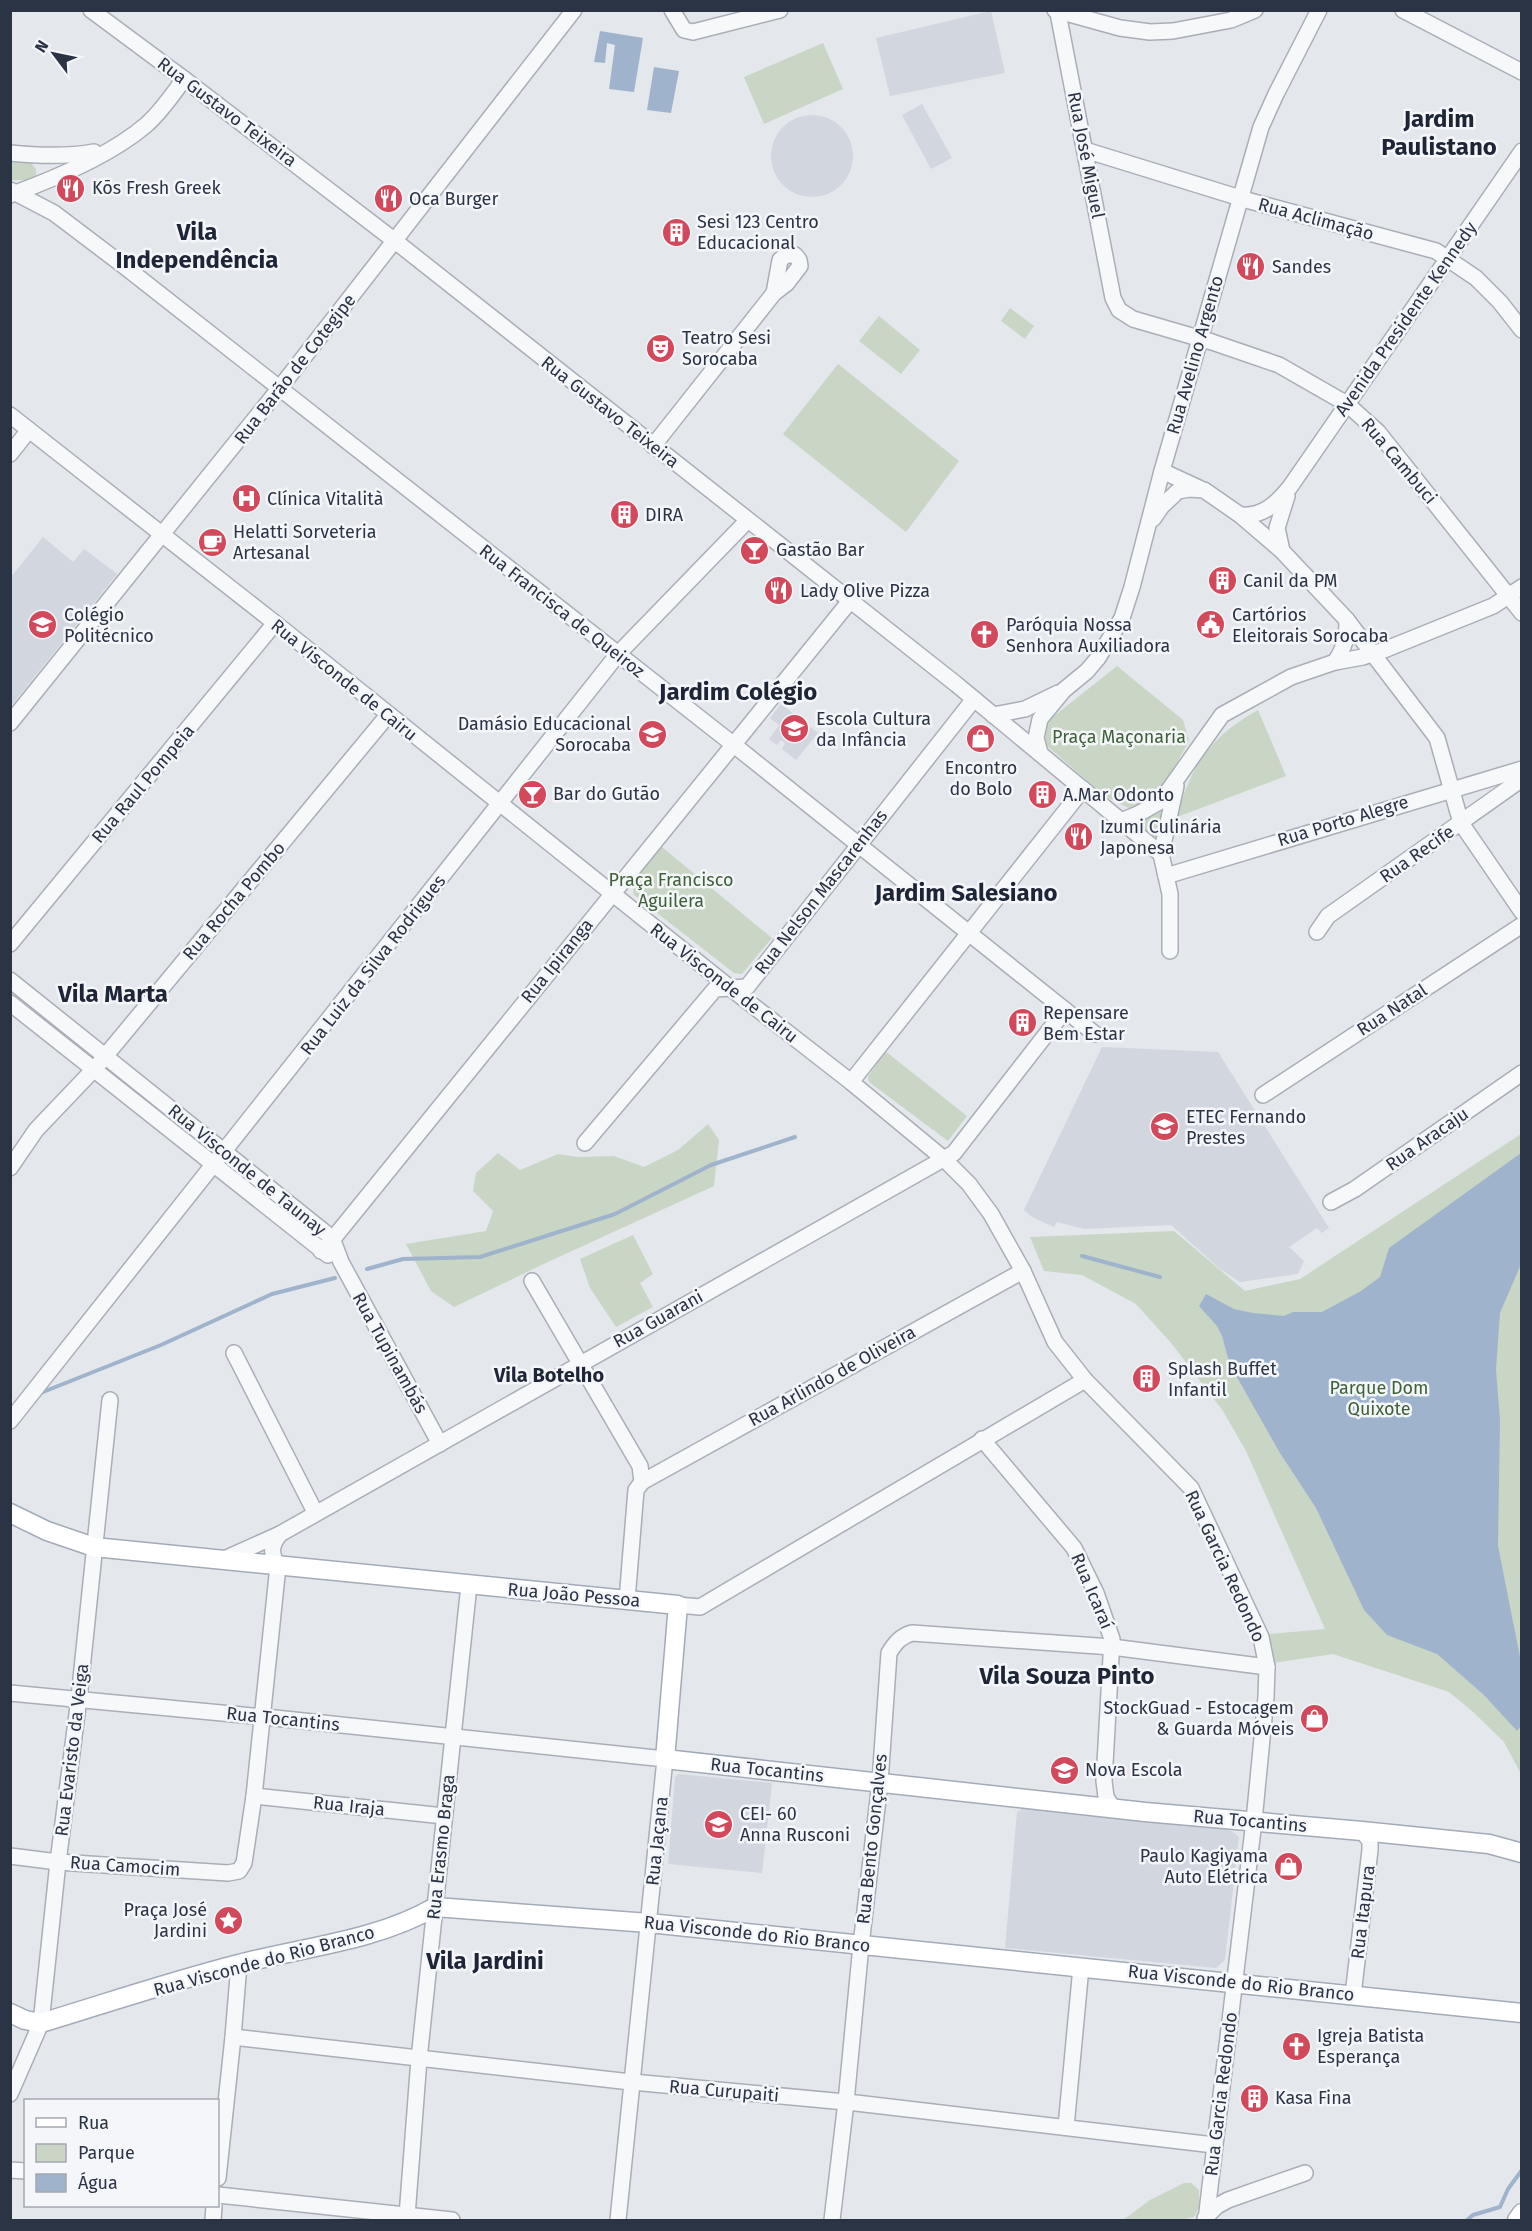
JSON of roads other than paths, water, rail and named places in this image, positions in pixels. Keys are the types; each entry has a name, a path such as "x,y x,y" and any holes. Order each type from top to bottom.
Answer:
{"main road":[{"name":"Rua João Pessoa","path":"10,1513 47,1531 94,1547 678,1605"},
{"name":"Rua Jaçana","path":"665,1760 678,1605"},
{"name":"Rua Tocantins","path":"665,1760 1113,1808 1489,1844 1521,1852"},
{"name":"Rua Visconde do Rio Branco","path":"41,2023 239,1964 389,1929 435,1906 649,1923 1521,2013"},
{"path":"10,2013 25,2020 41,2023"},
{"path":"1517,2220 1521,2213"}],"street":[{"name":"Rua Barão de Cotegipe","path":"10,723 279,389 574,10"},
{"path":"672,10 684,30 693,32 780,10"},
{"path":"1056,12 1120,28 1150,32 1173,31 1231,20 1255,10"},
{"name":"Rua Avelino Argento","path":"1040,753 1036,738 1040,719 1064,690 1093,664 1117,628 1132,587 1162,471 1261,127 1319,10"},
{"path":"1403,10 1521,72"},
{"name":"Rua Gustavo Teixeira","path":"97,12 395,241 748,520 974,699 1161,854"},
{"name":"Rua José Miguel","path":"1056,12 1113,298"},
{"path":"12,193 39,184 109,149 146,125 184,78"},
{"path":"11,153 33,156 74,155 109,149"},
{"name":"Rua Aclimação","path":"1085,150 1240,198 1436,251 1476,278 1500,302 1521,330"},
{"name":"Avenida Presidente Kennedy","path":"1282,551 1277,528 1290,488 1521,151"},
{"name":"Rua Francisca de Queiroz","path":"33,156 44,169 39,184 44,200 54,213"},
{"name":"Rua Francisca de Queiroz","path":"12,193 54,213 734,745 1095,1034"},
{"path":"653,446 774,293"},
{"name":"Rua Cambuci","path":"1113,298 1119,310 1133,319 1200,338 1279,365 1347,404 1378,432 1515,592 1521,613"},
{"name":"Rua Visconde de Cairu","path":"12,417 275,623 611,894 851,1082 944,1159 969,1184 991,1214 1023,1270 1054,1342 1085,1380"},
{"path":"10,454 29,430"},
{"path":"1162,471 1204,490 1240,514 1282,551 1347,620 1437,738 1453,788 1461,823 1521,912"},
{"name":"Avenida Presidente Kennedy","path":"1240,514 1258,515 1270,508 1290,488"},
{"path":"1146,529 1162,506 1178,491 1204,490"},
{"name":"Rua Luiz da Silva Rodrigues","path":"10,1421 618,654 748,520"},
{"path":"1121,821 1161,801 1222,715 1291,676 1335,662 1374,654 1493,606 1515,592"},
{"name":"Rua Ipiranga","path":"321,1251 325,1249 850,601"},
{"path":"1335,662 1344,649 1347,639 1347,620"},
{"name":"Rua Raul Pompeia","path":"10,944 275,623"},
{"name":"Rua Avelino Argento","path":"993,715 1025,708 1064,690"},
{"name":"Rua Nelson Mascarenhas","path":"585,1143 715,989 747,987 974,699"},
{"name":"Rua Rocha Pombo","path":"10,1168 36,1130 106,1056 388,715"},
{"name":"Rua Porto Alegre","path":"1166,876 1521,768"},
{"name":"Rua Recife","path":"1317,932 1328,916 1521,779"},
{"path":"1170,951 1170,894 1161,854 1177,780"},
{"path":"851,1082 1083,789"},
{"name":"Rua Natal","path":"1263,1095 1521,925"},
{"name":"Rua Visconde de Taunay","path":"10,980 332,1239 341,1262"},
{"name":"Rua Visconde de Taunay","path":"10,1003 321,1251 341,1262"},
{"name":"Rua Guarani","path":"222,1560 280,1534 315,1512 954,1153 1065,1010"},
{"name":"Rua Aracaju","path":"1331,1202 1355,1189 1521,1073"},
{"name":"Rua Tupinambás","path":"341,1262 440,1443"},
{"name":"Rua Arlindo de Oliveira","path":"642,1482 1023,1270"},
{"path":"532,1281 640,1466 642,1482 636,1490 627,1600"},
{"path":"234,1353 315,1512"},
{"name":"Rua João Pessoa","path":"678,1605 700,1607 1085,1380"},
{"name":"Rua Garcia Redondo","path":"1085,1380 1191,1488 1261,1637 1267,1667 1254,1821 1205,2219"},
{"name":"Rua Evaristo da Veiga","path":"10,2094 41,2023 58,1862 79,1698 110,1400"},
{"name":"Rua Icaraí","path":"982,1439 1074,1548 1096,1593 1112,1639 1104,1781 1106,1797 1113,1808"},
{"path":"254,1796 278,1566 273,1558 272,1548 280,1534"},
{"name":"Rua Erasmo Braga","path":"407,2216 419,2059 469,1585"},
{"name":"Rua Bento Gonçalves","path":"832,2220 879,1782 889,1653 898,1640 912,1633 1112,1647"},
{"path":"1112,1647 1267,1667"},
{"name":"Rua Tocantins","path":"10,1693 262,1716 665,1760"},
{"name":"Rua Jaçana","path":"618,2220 634,2082 665,1760"},
{"name":"Rua Camocim","path":"10,1856 58,1862 228,1873 239,1871 244,1863 254,1796"},
{"name":"Rua Iraja","path":"254,1796 444,1816"},
{"name":"Rua Itapura","path":"1353,1995 1370,1850 1370,1841 1362,1831"},
{"path":"219,2169 234,2037 239,1964"},
{"path":"1066,2127 1081,1966"},
{"name":"Rua Curupaiti","path":"234,2037 634,2082 846,2102 1214,2145"},
{"path":"1205,2219 1217,2206 1228,2200 1305,2173"},
{"path":"219,2195 452,2220"}],"water":[{"path":"600,31 643,38 634,92 609,89 615,45 607,43 605,63 594,62"},
{"path":"654,67 679,71 671,113 647,110"},
{"name":"Parque Dom Quixote","path":"1521,1153 1521,1264 1500,1313 1496,1370 1500,1420 1498,1546 1521,1662 1521,1726 1517,1731 1484,1695 1437,1654 1387,1635 1364,1610 1316,1508 1280,1453 1230,1365 1217,1326 1199,1306 1206,1294 1234,1309 1253,1313 1284,1316 1293,1312 1322,1312 1361,1291 1380,1277 1389,1248"}],"waterway":[{"path":"367,1269 403,1259 480,1257 615,1214 711,1165 795,1137"},
{"path":"1082,1256 1160,1277"},
{"path":"38,1394 161,1345 272,1294 335,1278"},
{"path":"1467,2220 1473,2215 1500,2207 1508,2189 1522,2170"}],"place":[{"name":"Kōs Fresh Greek","path":"71,188"},
{"name":"Oca Burger","path":"388,199"},
{"name":"Sesi 123 Centro Educacional","path":"676,232"},
{"name":"Sandes","path":"1251,267"},
{"name":"Teatro Sesi Sorocaba","path":"661,348"},
{"name":"Clínica Vitalità","path":"246,499"},
{"name":"DIRA","path":"624,515"},
{"name":"Helatti Sorveteria Artesanal","path":"212,542"},
{"name":"Gastão Bar","path":"755,550"},
{"name":"Canil da PM","path":"1222,581"},
{"name":"Lady Olive Pizza","path":"779,591"},
{"name":"Colégio Politécnico","path":"43,625"},
{"name":"Cartórios Eleitorais Sorocaba","path":"1211,625"},
{"name":"Paróquia Nossa Senhora Auxiliadora","path":"985,635"},
{"name":"Escola Cultura da Infância","path":"795,729"},
{"name":"Damásio Educacional Sorocaba","path":"652,734"},
{"name":"Encontro do Bolo","path":"981,739"},
{"name":"Bar do Gutão","path":"532,794"},
{"name":"A.Mar Odonto","path":"1042,795"},
{"name":"Izumi Culinária Japonesa","path":"1079,837"},
{"name":"Repensare Bem Estar","path":"1022,1023"},
{"name":"ETEC Fernando Prestes","path":"1165,1127"},
{"name":"Splash Buffet Infantil","path":"1147,1379"},
{"name":"StockGuad - Estocagem & Guarda Móveis","path":"1315,1718"},
{"name":"Nova Escola","path":"1064,1770"},
{"name":"CEI- 60 Anna Rusconi","path":"719,1824"},
{"name":"Paulo Kagiyama Auto Elétrica","path":"1289,1866"},
{"name":"Praça José Jardini","path":"228,1920"},
{"name":"Igreja Batista Esperança","path":"1296,2046"},
{"name":"Kasa Fina","path":"1254,2098"}],"district":[{"name":"Jardim Paulistano","path":"1439,133"},
{"name":"Vila Independência","path":"197,246"},
{"name":"Jardim Colégio","path":"738,692"},
{"name":"Jardim Salesiano","path":"966,893"},
{"name":"Vila Marta","path":"113,994"},
{"name":"Vila Botelho","path":"549,1375"},
{"name":"Vila Souza Pinto","path":"1067,1676"},
{"name":"Vila Jardini","path":"485,1961"}],"park label":[{"name":"Praça Maçonaria","path":"1119,737"},
{"name":"Praça Francisco Aguilera","path":"671,890"}]}
